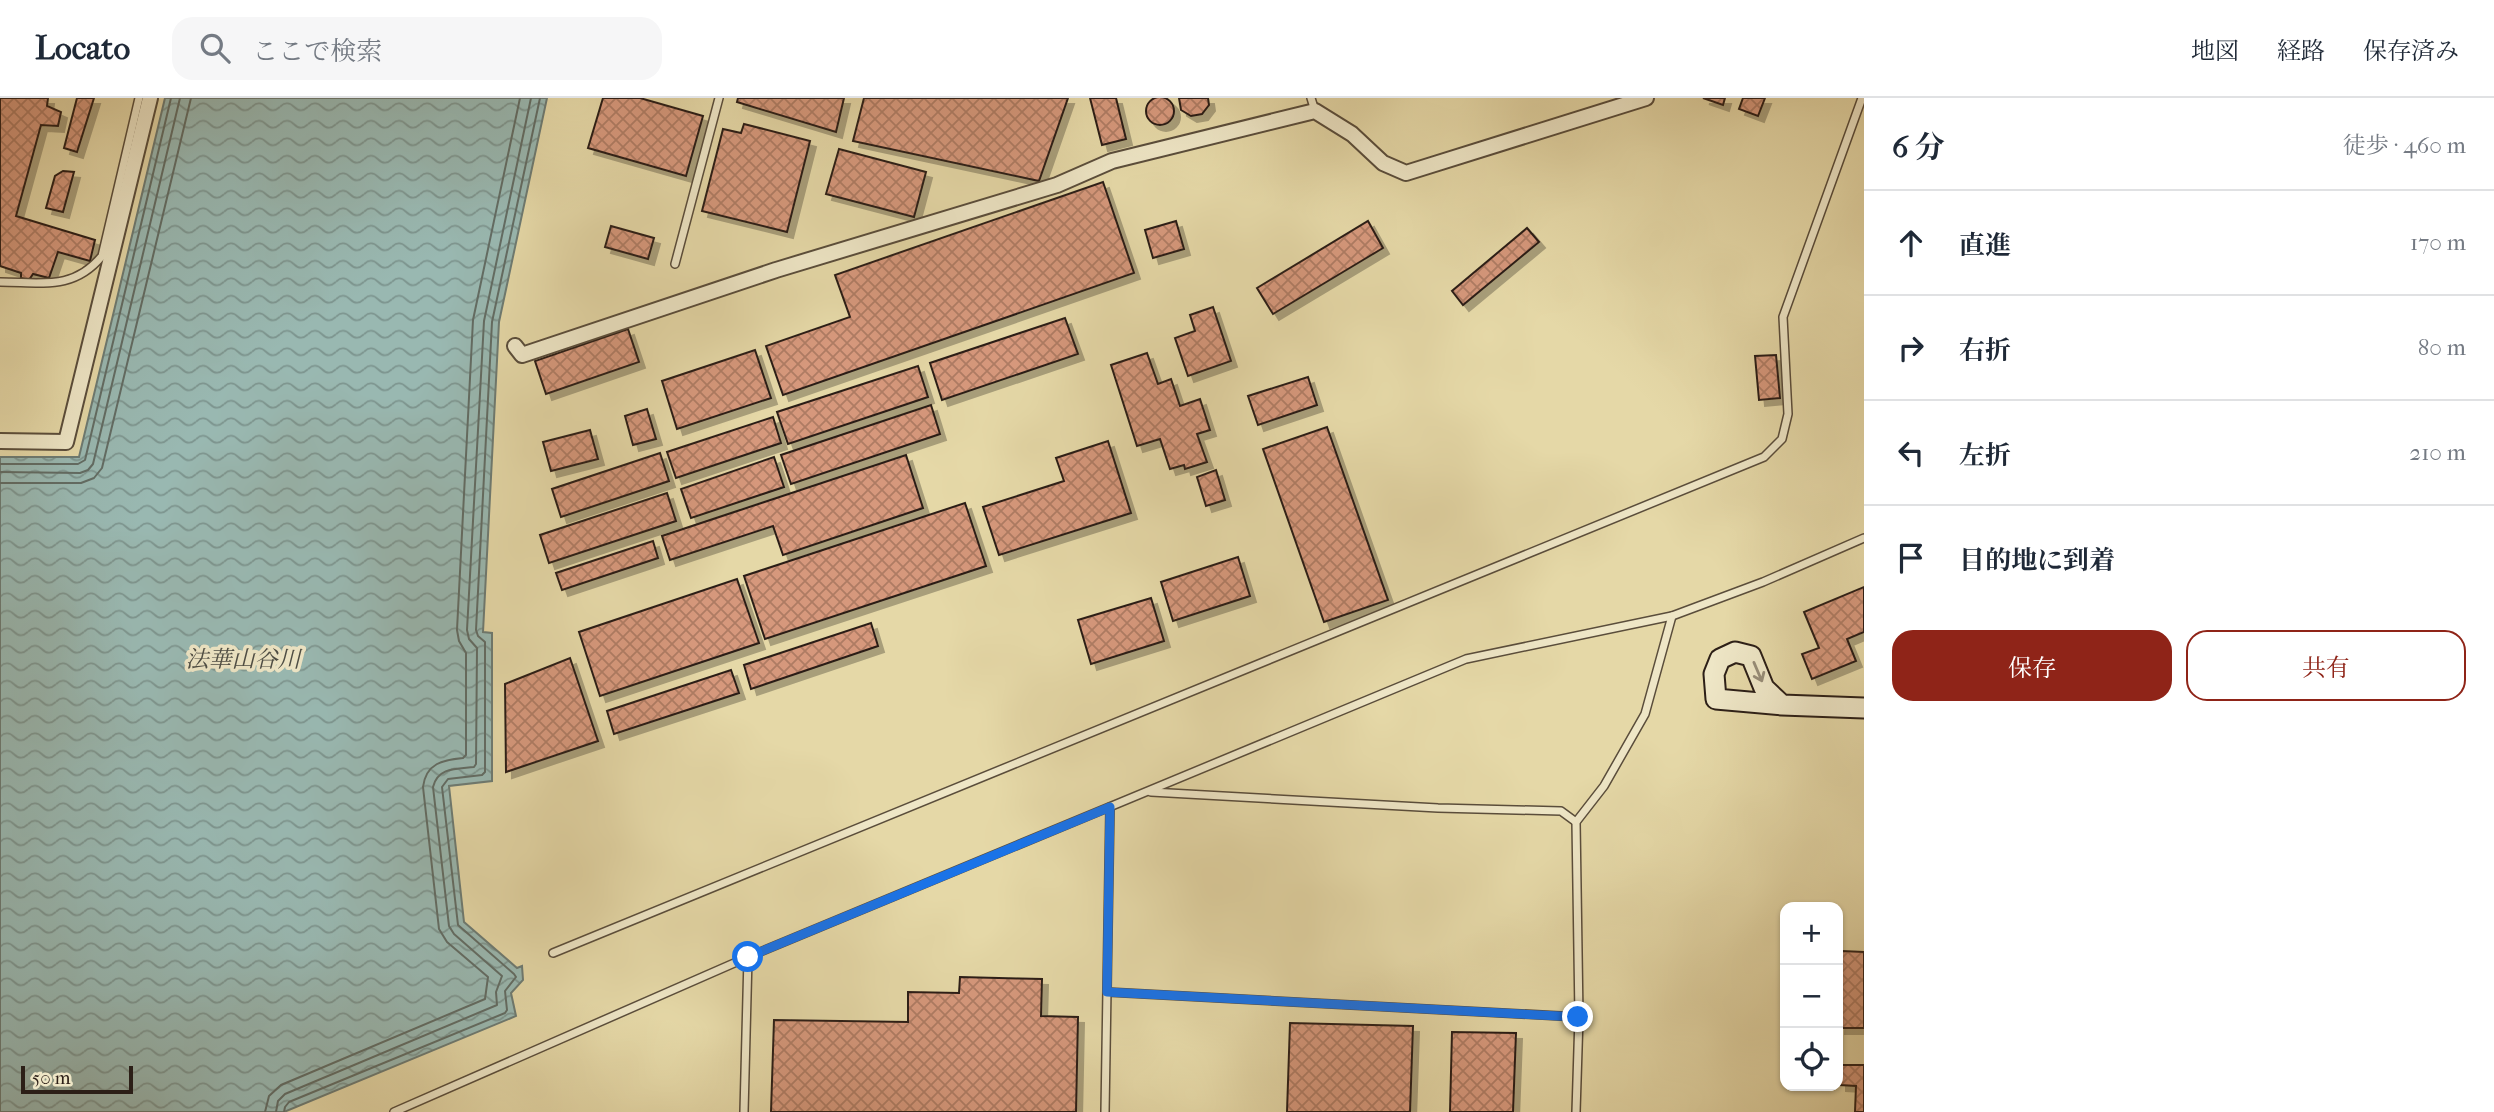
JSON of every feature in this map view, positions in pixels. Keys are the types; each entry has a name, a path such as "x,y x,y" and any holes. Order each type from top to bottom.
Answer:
{"street":[{"path":"0,441 66,442 150,98"},
{"path":"515,345 522,355 776,270 1057,185 1112,161 1313,104 1352,134 1383,163 1406,173 1646,98"},
{"path":"1782,705 1765,688 1751,656 1735,652 1720,659 1714,674 1716,699 1782,705 1864,708"}],"lane":[{"path":"0,282 61,283 80,277 102,256 139,98"},
{"path":"675,264 719,98"},
{"path":"553,953 1765,457 1782,439 1788,414 1783,317 1862,98"},
{"path":"394,1112 748,957 1466,659 1672,616 1763,582 1864,538"},
{"path":"1576,1112 1576,822 1604,786 1645,714 1672,616"},
{"path":"1147,792 1438,808 1562,811 1576,822"},
{"path":"1105,1112 1110,807"},
{"path":"744,1112 748,957"},
{"path":"1107,992 1578,1017"}],"water":[{"name":"法華山谷川","path":"165,98 547,98 499,322 483,632 492,633 492,781 449,786 464,922 517,968 522,966 523,980 511,993 516,1016 284,1112 0,1112 0,457 79,457"}],"building":[{"path":"1160,97 1170,101 1174,111 1170,121 1160,125 1150,121 1146,111 1150,101"},
{"path":"0,98 48,98 47,106 61,112 58,126 41,125 16,216 95,240 90,261 58,252 49,278 33,274 29,280 21,278 21,273 0,266"},
{"path":"77,98 94,98 77,152 64,148"},
{"path":"603,98 640,98 703,116 686,176 588,148"},
{"path":"738,98 844,98 836,132 737,102"},
{"path":"864,98 1068,98 1039,181 853,141"},
{"path":"1090,98 1116,98 1126,139 1102,145"},
{"path":"1179,98 1208,98 1209,105 1202,114 1191,116 1181,110"},
{"path":"1703,98 1725,98 1723,105"},
{"path":"1743,98 1765,98 1758,116 1739,109"},
{"path":"744,124 810,141 787,232 702,211 723,129 741,133"},
{"path":"839,149 926,172 914,217 826,194"},
{"path":"63,171 74,172 63,212 46,208 55,176"},
{"path":"1103,182 1134,273 783,395 766,346 850,317 835,275"},
{"path":"1176,221 1184,249 1153,258 1145,230"},
{"path":"1368,221 1383,248 1273,314 1257,288"},
{"path":"611,226 654,238 648,259 605,247"},
{"path":"1527,228 1539,242 1463,305 1452,291"},
{"path":"1213,307 1231,361 1188,376 1175,338 1195,331 1190,315"},
{"path":"1065,318 1078,354 942,400 930,363"},
{"path":"628,329 639,362 546,394 535,361"},
{"path":"755,350 771,398 677,429 662,381"},
{"path":"1147,353 1158,384 1171,379 1180,406 1200,399 1210,430 1197,434 1207,462 1185,469 1184,465 1170,469 1160,439 1137,446 1111,365"},
{"path":"1776,355 1780,398 1759,400 1755,356"},
{"path":"918,366 928,397 788,444 777,412"},
{"path":"1308,377 1317,405 1258,425 1248,396"},
{"path":"931,405 940,434 791,484 781,455"},
{"path":"647,409 656,439 633,445 625,416"},
{"path":"773,417 781,443 676,478 667,452"},
{"path":"1327,427 1388,600 1324,622 1263,449"},
{"path":"590,430 598,459 551,471 543,442"},
{"path":"1108,441 1131,513 999,555 983,507 1064,481 1056,458"},
{"path":"660,453 669,481 561,517 552,489"},
{"path":"906,455 923,508 783,555 773,526 670,560 662,536"},
{"path":"774,457 784,487 691,518 681,489"},
{"path":"1216,470 1225,500 1206,506 1197,477"},
{"path":"667,493 676,521 549,563 540,535"},
{"path":"965,503 986,566 765,639 744,576"},
{"path":"653,541 658,558 562,590 556,573"},
{"path":"1238,557 1250,596 1173,621 1161,582"},
{"path":"737,579 759,643 600,696 579,632"},
{"path":"1864,587 1864,632 1847,639 1856,661 1812,679 1802,654 1819,648 1804,612"},
{"path":"1151,598 1164,641 1091,664 1078,620"},
{"path":"871,623 878,646 751,689 744,665"},
{"path":"570,658 598,741 506,772 505,684"},
{"path":"731,670 739,693 614,734 607,711"},
{"path":"1843,951 1864,952 1864,1028 1843,1028"},
{"path":"960,977 1042,979 1041,1016 1078,1017 1076,1112 771,1112 774,1020 908,1022 908,992 959,993"},
{"path":"1290,1023 1413,1026 1410,1112 1287,1112"},
{"path":"1452,1032 1516,1033 1513,1112 1450,1112"},
{"path":"1843,1065 1864,1065 1864,1112 1855,1112 1856,1086 1843,1085"}],"route":[{"path":"748,957 1110,807 1107,992 1578,1017"}]}
